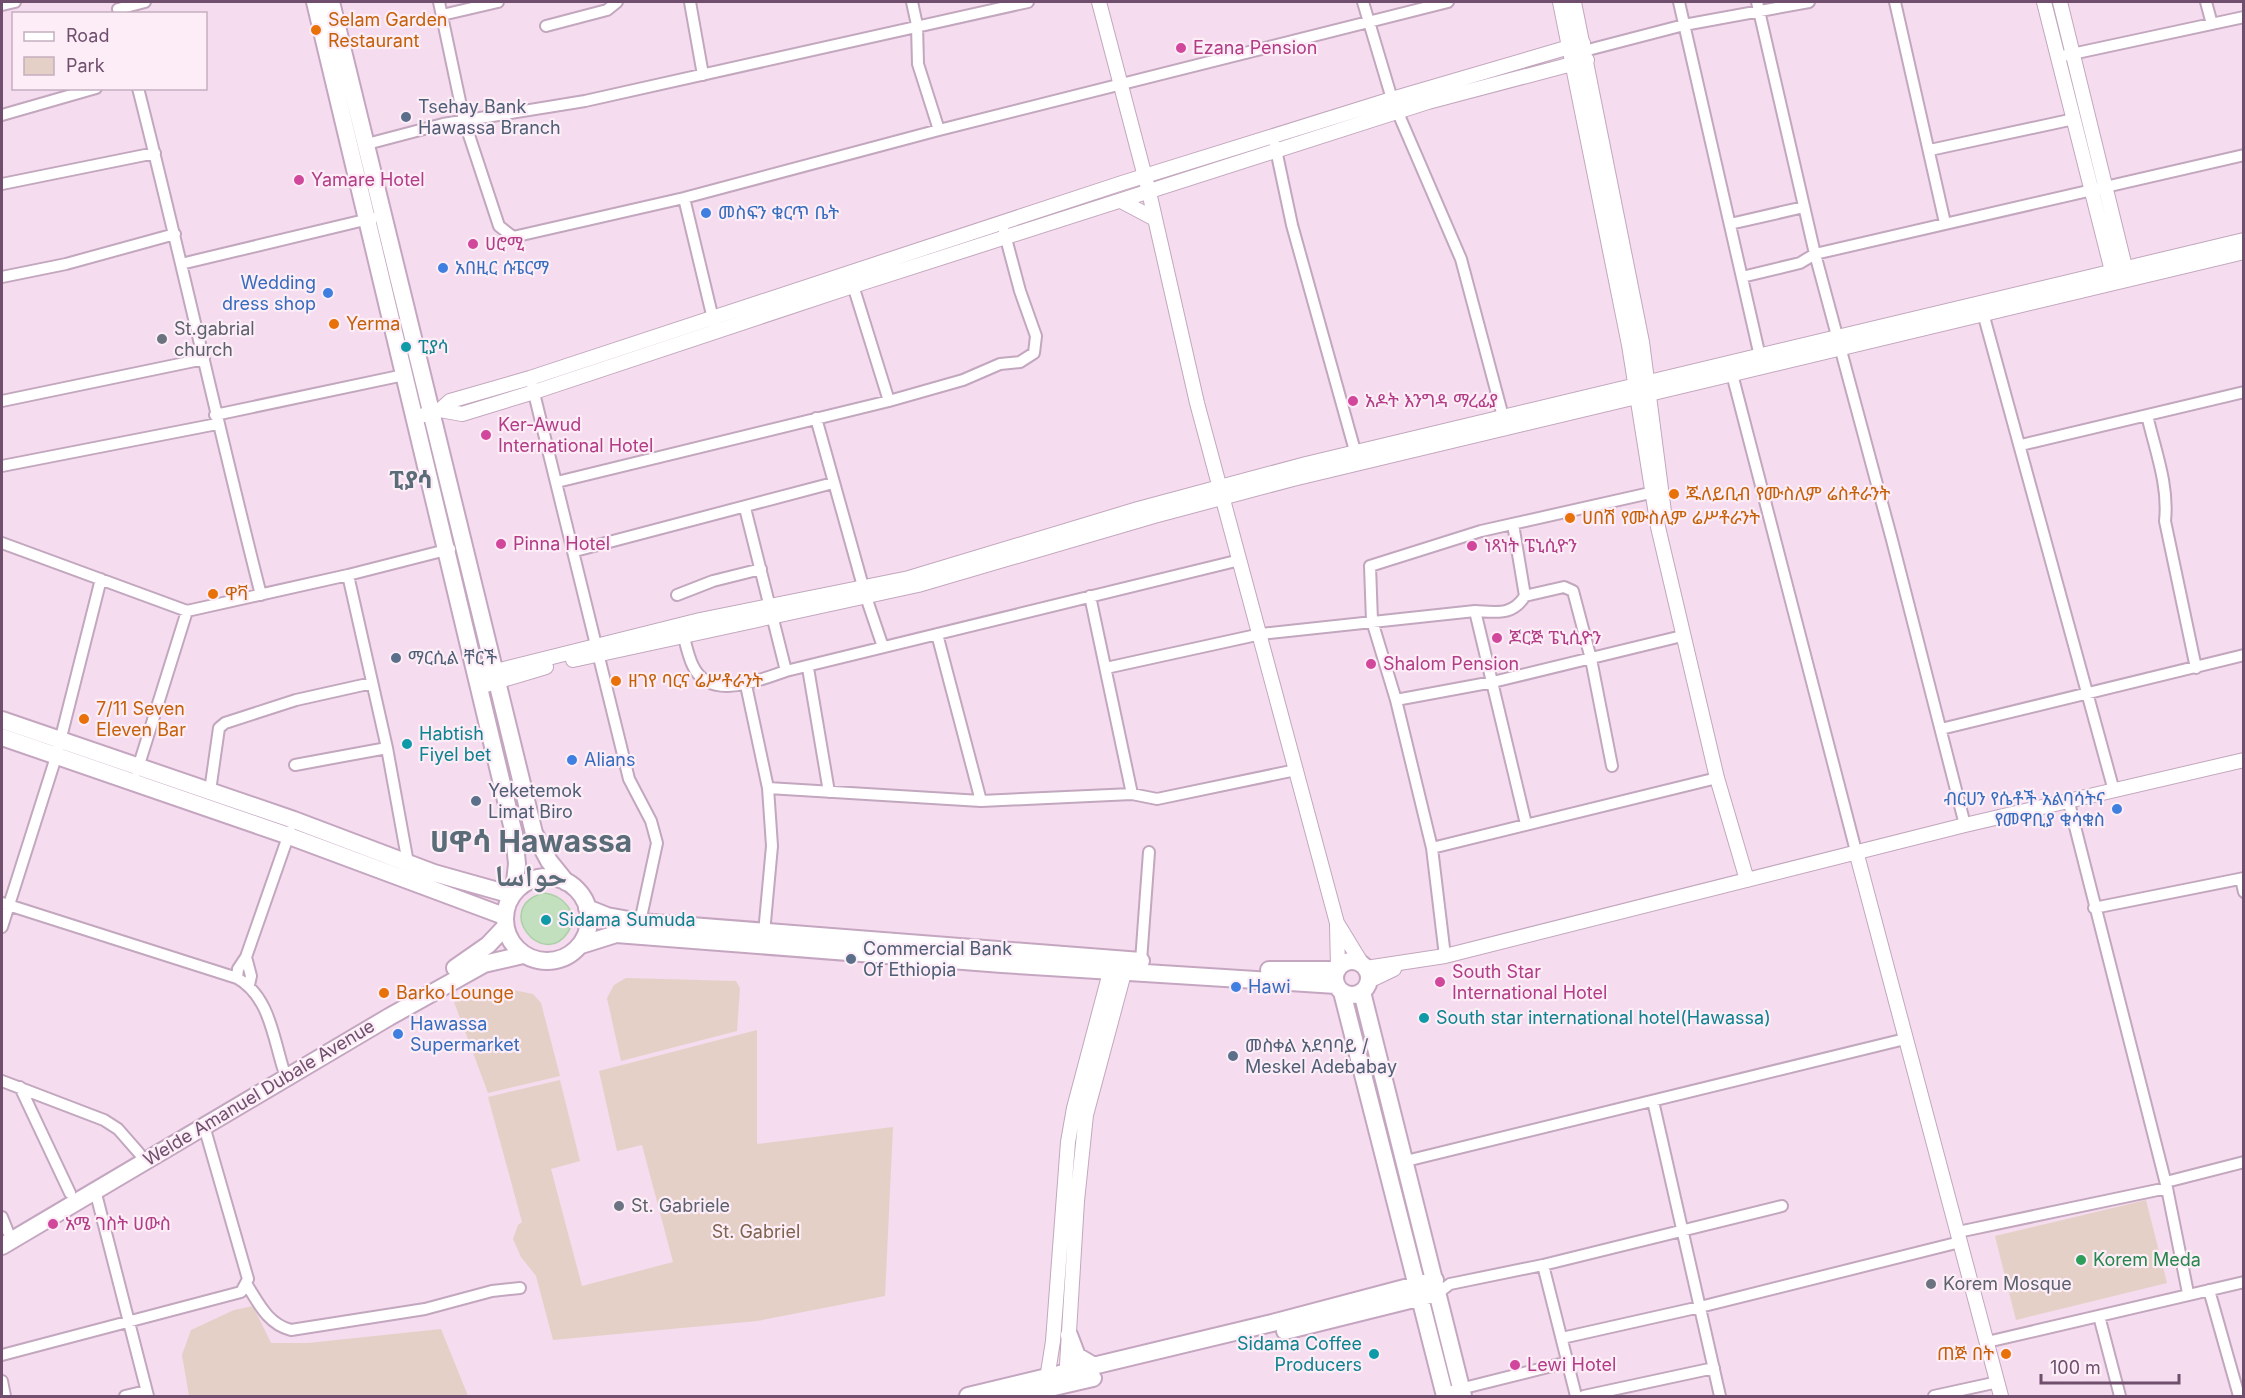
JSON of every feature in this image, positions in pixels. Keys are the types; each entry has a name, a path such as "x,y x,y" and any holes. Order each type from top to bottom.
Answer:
{"main road":[{"path":"315,2 375,218 436,411 464,545 534,833 549,861 566,882 579,892 587,908 588,927 581,945"},
{"path":"3,1233 473,957 505,921 513,893 517,864 514,834 413,417 375,218 367,144 331,2"},
{"path":"2,720 134,783 289,836 505,921"},
{"path":"2,737 138,766 294,819 408,863 482,887 513,893 534,879 550,877 566,882"},
{"path":"482,887 504,881 513,873 517,864"},
{"path":"587,908 607,916 640,922 1124,964"},
{"path":"505,921 511,943 523,955 538,961 554,961 569,956 581,945 616,934 1124,964 1290,971 1338,979 1354,995 1365,976"},
{"name":"Welde Amanuel Dubale Avenue","path":"3,1233 95,1190 388,1017 484,964 523,955"},
{"path":"1444,1395 1338,979 1350,961 1365,976 1406,1161 1441,1286 1462,1393"},
{"path":"1066,1378 1094,1366 1272,1323 1441,1286"},
{"path":"968,1396 1046,1383 1418,1291"},
{"path":"1069,1335 1077,1356 1094,1366"},
{"path":"1015,1396 1046,1383"}],"street":[{"path":"2,5 15,2"},
{"path":"118,8 145,2"},
{"path":"439,2 464,120 499,226 513,237 684,198 1121,83 1448,2"},
{"path":"442,15 498,2"},
{"path":"546,26 607,10 617,2"},
{"path":"690,2 703,75"},
{"path":"912,2 917,26 918,64 939,130"},
{"path":"367,144 464,120 585,101 1022,2"},
{"path":"1099,2 1149,192 1197,403 1337,923 1365,976 1404,964 1445,956 1857,855 1965,825 2069,803 2244,760"},
{"path":"1363,2 1392,99 1461,259 1505,423"},
{"path":"1560,2 1572,63 1609,207"},
{"path":"1574,2 1585,51 1609,207 1643,389 1655,491 1682,636 1718,778 1752,879"},
{"path":"1679,2 1761,362"},
{"path":"436,411 462,414 534,392 714,325 851,279 1004,231 1121,201 1482,87 1572,63 1585,51 1758,6 1809,2"},
{"path":"1895,2 1945,223"},
{"path":"2044,2 2074,119 2098,188"},
{"path":"2060,2 2073,54 2098,188 2120,276"},
{"path":"2206,2 2212,24"},
{"path":"1758,6 1815,255 1965,825"},
{"path":"2058,57 2244,17"},
{"path":"1004,231 1122,183 1272,136 1568,46 1585,51"},
{"path":"2,111 88,90"},
{"path":"139,90 175,234 216,419 261,595"},
{"path":"1930,150 2074,119"},
{"path":"1272,136 1292,225 1357,458"},
{"path":"2,184 155,153"},
{"path":"1139,155 1169,170"},
{"path":"1122,183 1139,155"},
{"path":"1742,277 1800,263 1815,255 1945,223 2244,155"},
{"path":"1154,215 1158,200 1173,185"},
{"path":"684,198 714,325"},
{"path":"1121,201 1154,215"},
{"path":"1730,224 1804,207"},
{"path":"181,264 375,218"},
{"path":"557,482 890,401 963,380 1000,364 1020,362 1034,353 1036,336 1020,291 1004,231"},
{"path":"2,277 77,261 175,234"},
{"path":"1838,342 1983,313 2244,240"},
{"path":"477,681 599,649 978,569 1222,493 1357,458 2120,276 2244,252"},
{"path":"851,279 890,401"},
{"path":"1983,313 2114,791"},
{"path":"413,417 436,411 450,401 714,325"},
{"path":"2,401 32,397 204,359"},
{"path":"1643,389 1732,374 1761,362"},
{"path":"1732,374 1905,1039 2001,1396"},
{"path":"2,466 404,375"},
{"path":"530,378 575,551 629,779 651,821 657,843 640,922"},
{"path":"2021,445 2244,392"},
{"path":"2147,415 2165,485 2167,502 2165,520 2196,668"},
{"path":"816,418 864,592 883,647"},
{"path":"575,551 746,508 833,483"},
{"path":"1445,956 1432,848 1396,700 1372,621 1369,568 1374,562 1513,524 1655,491"},
{"path":"1655,491 1752,879"},
{"path":"746,508 786,671"},
{"path":"1513,524 1525,596"},
{"path":"2,543 187,611 348,575 464,545"},
{"path":"683,634 693,666 700,676 709,683 725,686 746,685 786,671 808,668 883,647 1240,560"},
{"path":"677,595 713,580 761,569"},
{"path":"348,575 387,748 408,863"},
{"path":"2,927 5,904 58,748 101,579"},
{"path":"1106,668 1261,634 1475,611 1505,612 1515,608 1525,596 1564,587 1571,590 1591,659 1612,766"},
{"path":"1090,596 1132,794"},
{"path":"134,783 187,611"},
{"path":"599,649 683,634 771,611"},
{"path":"1475,611 1527,824"},
{"path":"937,634 981,801"},
{"path":"1396,700 1493,681 1682,636"},
{"path":"1941,729 2244,655"},
{"path":"808,668 829,792"},
{"path":"210,791 219,728 225,723 296,700 372,683"},
{"path":"746,685 768,788 772,846 764,933"},
{"path":"295,765 387,748"},
{"path":"768,788 981,801 1132,794 1157,799 1296,770"},
{"path":"1432,848 1718,778"},
{"path":"2069,803 2094,908 2167,1185 2188,1293"},
{"path":"237,978 238,969 246,957 294,819"},
{"path":"1066,1378 1077,1201 1086,1115 1149,852"},
{"path":"2094,908 2242,878 2244,892"},
{"path":"5,904 237,978 249,985 263,1004 283,1068"},
{"path":"1337,923 1338,979"},
{"path":"246,957 251,976 249,985"},
{"path":"1046,1383 1053,1341 1068,1142 1074,1108 1124,964"},
{"path":"1406,1161 1905,1039"},
{"path":"2,1081 104,1120 118,1129 139,1153"},
{"path":"20,1087 70,1193"},
{"path":"1653,1101 1720,1396"},
{"path":"2,1355 241,1292 247,1285 248,1279 204,1126"},
{"path":"1562,1338 1700,1307 1959,1237 2167,1185 2244,1162"},
{"path":"95,1190 147,1394 125,1396"},
{"path":"1441,1286 1543,1265 1782,1206"},
{"path":"1543,1265 1576,1396"},
{"path":"1988,1342 2188,1293 2244,1282"},
{"path":"247,1285 266,1314 279,1327 291,1330 425,1309 492,1291 520,1288"},
{"path":"2209,1290 2239,1396"},
{"path":"2099,1316 2120,1396"},
{"path":"1444,1395 1462,1393 1568,1362"},
{"path":"1584,1396 1714,1368"},
{"path":"2,1381 5,1396"},
{"path":"1934,1396 1998,1382"}],"shaded area":[{"path":"2,2 2243,2 2243,1396 2,1396"},
{"path":"544,893 563,901 568,906 572,918 568,932 558,942 546,944 535,940 527,932 522,922 522,910 529,900"}],"green space":[{"path":"626,978 736,981 740,988 737,1031 621,1061 607,998 614,985"},
{"path":"513,990 533,994 541,1003 560,1076 488,1093 454,1002"},
{"name":"St. Gabriel","path":"757,1030 757,1144 893,1127 885,1296 757,1321 553,1340 536,1276 521,1257 513,1239 518,1225 522,1222 488,1097 560,1080 580,1161 551,1169 582,1286 673,1262 642,1145 617,1151 599,1071"},
{"name":"Korem Meda","path":"2146,1200 2167,1283 2016,1320 1995,1236"},
{"path":"253,1306 271,1343 308,1343 441,1329 468,1396 189,1396 182,1355 191,1330 234,1310"}],"place":[{"name":"Selam Garden Restaurant","path":"316,30"},
{"name":"Ezana Pension","path":"1181,48"},
{"name":"Tsehay Bank Hawassa Branch","path":"406,117"},
{"name":"Yamare Hotel","path":"299,180"},
{"name":"መስፍን ቁርጥ ቤት","path":"706,213"},
{"name":"ሀሮሚ","path":"473,244"},
{"name":"አበዚር ሱፔርማ","path":"443,268"},
{"name":"Wedding dress shop","path":"328,293"},
{"name":"Yerma","path":"334,324"},
{"name":"St.gabrial church","path":"162,339"},
{"name":"ፒያሳ","path":"406,347"},
{"name":"አዶት እንግዳ ማረፊያ","path":"1353,401"},
{"name":"Ker-Awud International Hotel","path":"486,435"},
{"name":"ጁለይቢብ የሙስሊም ሬስቶራንት","path":"1674,494"},
{"name":"ሀበሽ የሙስሊም ሬሥቶራንት","path":"1570,518"},
{"name":"Pinna Hotel","path":"501,544"},
{"name":"ነጻነት ፔኒሲዮን","path":"1472,546"},
{"name":"ዋቫ","path":"213,594"},
{"name":"ጆርጅ ፔኒሲዮን","path":"1497,638"},
{"name":"ማርሲል ቸርች","path":"396,658"},
{"name":"Shalom Pension","path":"1371,664"},
{"name":"ዘገየ ባርና ሬሥቶራንት","path":"616,681"},
{"name":"7/11 Seven Eleven Bar","path":"84,719"},
{"name":"Habtish Fiyel bet","path":"407,744"},
{"name":"Alians","path":"572,760"},
{"name":"Yeketemok Limat Biro","path":"476,801"},
{"name":"ብርሀን የሴቶች አልባሳትና የመዋቢያ ቁሳቁስ","path":"2117,809"},
{"name":"Sidama Sumuda","path":"546,920"},
{"name":"Commercial Bank Of Ethiopia","path":"851,959"},
{"name":"South Star International Hotel","path":"1440,982"},
{"name":"Hawi","path":"1236,987"},
{"name":"Barko Lounge","path":"384,993"},
{"name":"South star international hotel(Hawassa)","path":"1424,1018"},
{"name":"Hawassa Supermarket","path":"398,1034"},
{"name":"መስቀል አደባባይ / Meskel Adebabay","path":"1233,1056"},
{"name":"St. Gabriele","path":"619,1206"},
{"name":"አሜ ገስት ሀውስ","path":"53,1224"},
{"name":"Korem Meda","path":"2081,1260"},
{"name":"Korem Mosque","path":"1931,1284"},
{"name":"Sidama Coffee Producers","path":"1374,1354"},
{"name":"ጠጅ በት","path":"2006,1354"},
{"name":"Lewi Hotel","path":"1515,1365"}],"district":[{"name":"ፒያሳ","path":"411,480"},
{"name":"ሀዋሳ Hawassa حواسا","path":"531,859"}]}
